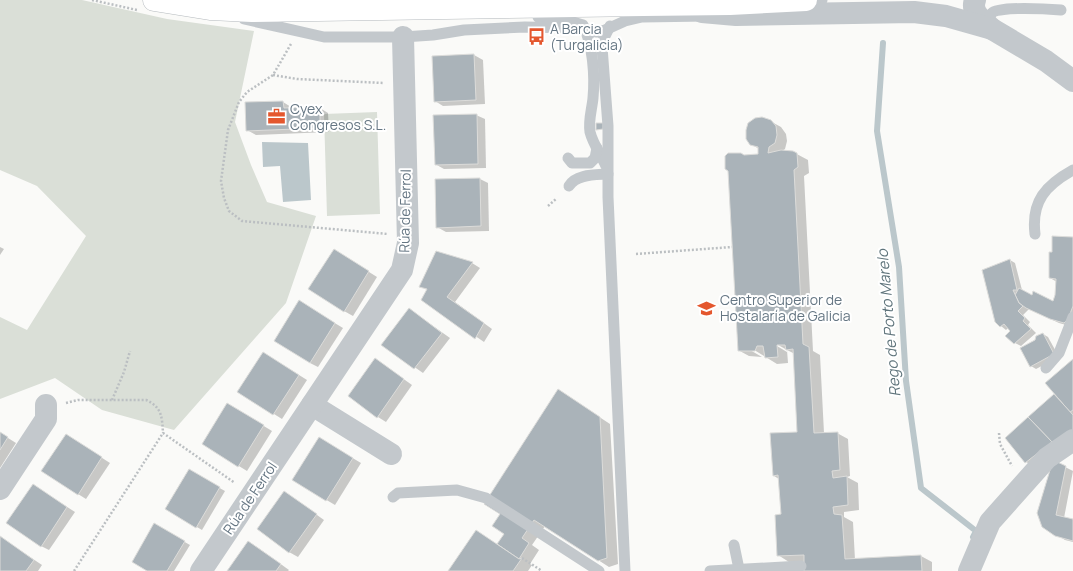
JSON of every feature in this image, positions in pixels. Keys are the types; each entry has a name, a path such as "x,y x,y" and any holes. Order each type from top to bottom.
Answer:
{"main road":[{"path":"163,2 210,8 252,11 583,18 613,3 643,6 730,4 806,0"}],"street":[{"path":"975,0 975,13 992,29 1046,61 1073,81"},
{"path":"643,6 736,15 914,12 946,16 992,29"},
{"name":"Rúa de Ferrol","path":"201,571 402,270 408,243 403,37"},
{"path":"0,489 56,404"},
{"path":"312,405 391,454"},
{"path":"969,571 990,522 1047,458 1073,440"}],"lane":[{"path":"250,20 539,17 564,19 583,18 597,32 625,21 642,17 736,15 822,0"},
{"path":"163,2 324,37 403,37 479,29 557,27 583,18"},
{"path":"613,3 612,22 603,40 602,47 608,126 608,197 625,571"},
{"path":"992,29 990,17 996,10 1061,10"},
{"path":"583,18 591,47 593,79 594,96 590,133 608,171"},
{"path":"590,163 595,158 597,148"},
{"path":"568,158 572,163 590,163 600,166 608,171"},
{"path":"1036,234 1034,220 1037,205 1046,190 1061,177 1073,170"},
{"path":"569,186 573,180 608,171"},
{"path":"590,176 594,177 601,184 608,197"},
{"path":"1046,368 1059,354 1073,317"},
{"path":"393,496 398,493 457,490 486,498 599,571"},
{"path":"734,545 739,569"},
{"path":"710,571 801,566"}],"path":[{"path":"294,39 278,64 273,75 247,92 239,102 228,130 221,181 224,198 229,210 242,221 392,234"},
{"path":"273,75 297,79 389,83"},
{"path":"548,206 556,199"},
{"path":"636,254 732,247"},
{"path":"112,400 124,372 130,351"},
{"path":"56,404 78,400 138,400 152,403 161,414 163,433 74,571"},
{"path":"163,433 239,486"},
{"path":"999,433 1000,444 1005,455 1014,470 1026,480"},
{"path":"522,558 542,571"}],"shaded area":[{"path":"0,0 82,0 167,19 254,31 235,122 267,202 316,216 286,303 174,430 102,410 55,378 0,399 0,317 27,330 86,236 37,186 0,170"},
{"path":"377,112 380,214 327,216 324,114"},
{"path":"262,142 308,143 311,200 283,202 280,166 263,167"}],"building":[{"path":"474,54 476,100 434,102 432,56"},
{"path":"283,101 284,108 320,107 320,128 246,131 245,102"},
{"path":"477,114 478,164 435,165 433,115"},
{"name":"Centro Superior de Hostalaría de Galicia","path":"762,117 771,120 776,126 777,135 775,143 769,147 768,153 781,150 793,151 797,153 798,167 794,170 803,344 809,347 814,433 838,432 840,470 832,471 833,478 847,476 848,505 833,507 834,514 842,515 845,559 921,555 922,571 804,571 804,555 777,556 775,515 781,514 778,475 773,476 770,433 797,432 793,349 786,350 785,345 777,345 778,357 765,358 763,346 757,346 755,351 738,351 728,171 725,169 725,156 728,153 741,153 744,155 758,154 758,147 750,145 746,139 746,130 748,123 755,118"},
{"path":"596,123 603,123 603,129 596,130"},
{"path":"480,178 481,226 436,228 435,179"},
{"path":"1052,236 1073,237 1073,306 1068,319 1064,323 1050,319 1026,308 1019,303 1015,295 1019,288 1032,295 1033,291 1053,301 1056,279 1049,278 1049,252 1052,252"},
{"path":"334,249 369,271 344,312 308,289"},
{"path":"436,251 473,262 447,297 484,323 475,339 421,300 427,289 419,287"},
{"path":"1010,259 1017,290 1013,290 1019,303 1023,306 1018,311 1025,318 1023,321 1031,329 1014,344 1005,336 1010,331 1004,324 1000,327 995,322 982,270"},
{"path":"299,300 335,323 310,363 274,341"},
{"path":"409,308 442,333 414,369 381,345"},
{"path":"1043,333 1054,354 1030,367 1020,348 1035,340 1036,336"},
{"path":"263,352 299,375 273,415 237,392"},
{"path":"375,358 404,379 377,418 348,396"},
{"path":"1073,359 1073,410 1070,412 1045,383"},
{"path":"558,389 600,417 607,558 598,561 534,520 522,538 529,543 519,559 497,544 504,534 492,526 500,514 484,504"},
{"path":"1054,394 1073,415 1073,434 1052,442 1028,417"},
{"path":"227,403 264,425 238,467 202,444"},
{"path":"1028,417 1052,442 1025,463 1005,438"},
{"path":"0,432 8,437 0,450"},
{"path":"66,434 102,457 78,495 41,471"},
{"path":"319,437 353,458 326,501 292,480"},
{"path":"1053,460 1066,466 1056,515 1073,519 1073,541 1055,536 1042,527 1037,513"},
{"path":"189,469 220,487 196,528 165,509"},
{"path":"33,484 67,507 41,547 6,523"},
{"path":"284,491 317,514 289,553 257,529"},
{"path":"154,523 185,541 167,571 147,571 132,562"},
{"path":"476,530 519,559 522,558 513,571 448,571"},
{"path":"0,536 34,560 26,571 0,571"},
{"path":"248,541 281,564 276,571 227,571"}],"waterway":[{"name":"Rego de Porto Marelo","path":"883,43 877,131 899,267 906,381 921,488 976,531 973,537"}],"place":[{"name":"A Barcia (Turgalicia)","path":"537,37"},
{"name":"Cyex Congresos S.L.","path":"277,117"},
{"name":"Centro Superior de Hostalaría de Galicia","path":"707,308"}]}
